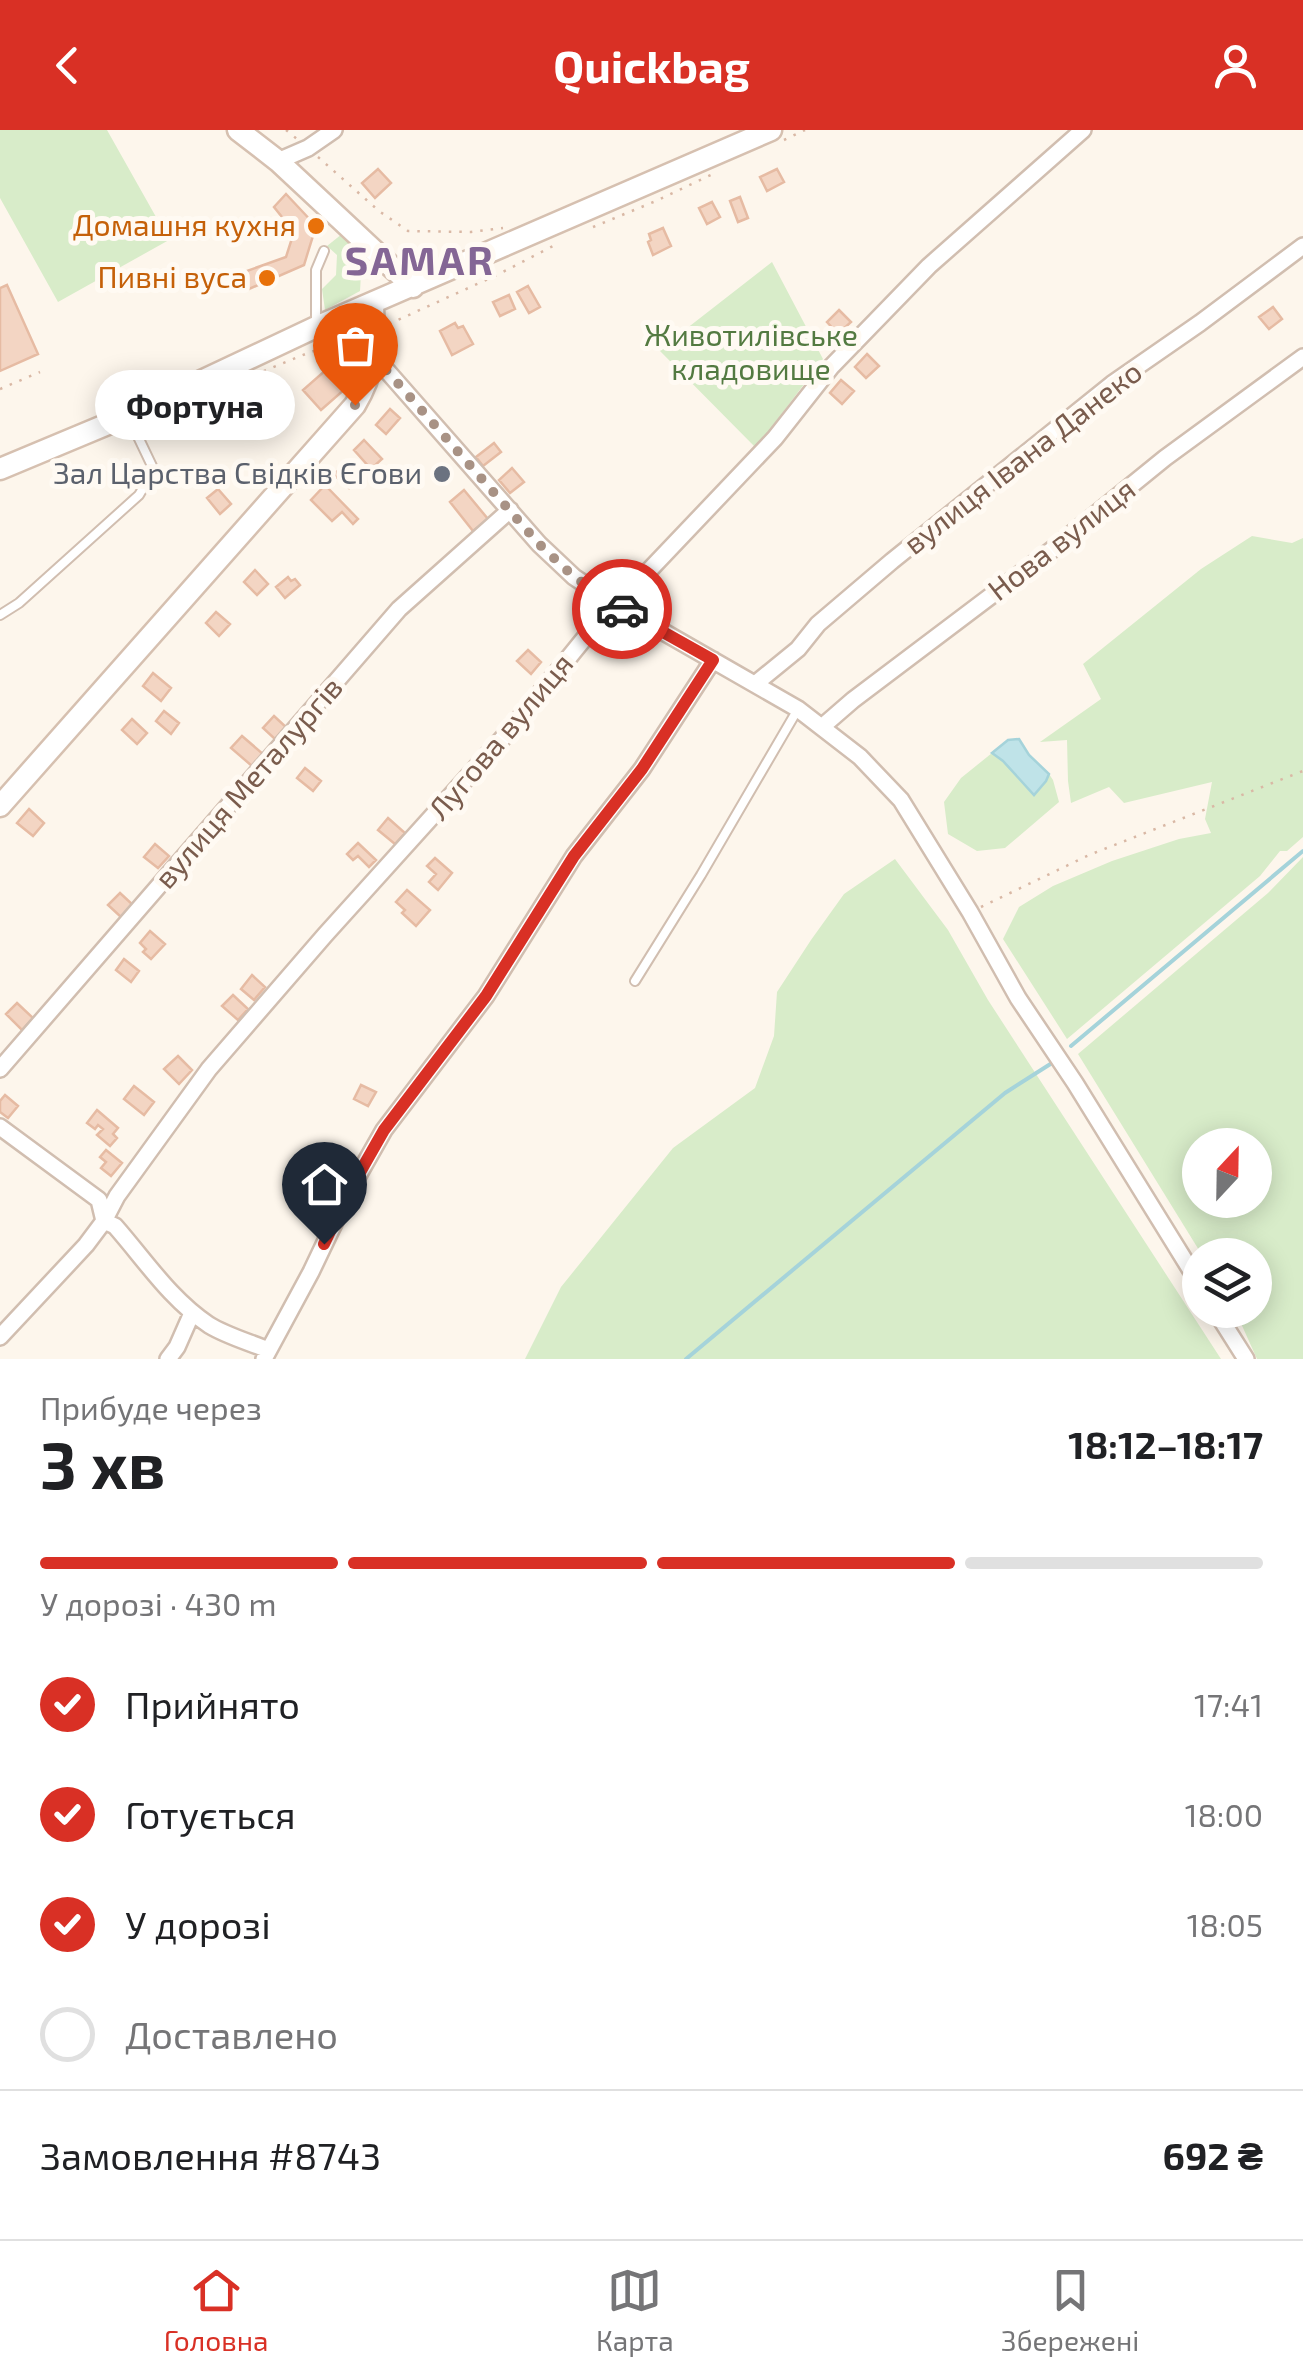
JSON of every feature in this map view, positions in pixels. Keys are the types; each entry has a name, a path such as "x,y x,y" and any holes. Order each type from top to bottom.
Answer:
{"street":[{"path":"238,130 278,161 413,287"},
{"path":"278,161 308,148 334,130"},
{"name":"Лугова вулиця","path":"0,1337 86,1245 209,1069 511,730 613,603 775,438 831,367 929,266 1083,130"},
{"path":"0,468 127,416 316,327 771,138"},
{"name":"вулиця Івана Данеко","path":"755,684 798,649 818,624 862,586 1042,439 1303,246"},
{"path":"0,806 366,388 374,356 373,303"},
{"path":"374,356 539,544 574,577 823,726 860,757 900,800 1018,998 1182,1256"},
{"name":"Нова вулиця","path":"823,726 1053,550 1165,458 1303,356"},
{"name":"вулиця Металургів","path":"0,1069 399,610 510,510"},
{"path":"0,1127 99,1200 104,1221 115,1226 192,1312 266,1355 384,1130 486,996 574,856 642,769 713,660"},
{"path":"168,1359 192,1312"},
{"path":"1226,1328 1246,1359"}],"lane":[{"path":"316,327 316,270 324,251"},
{"path":"0,615 139,495 150,478 150,460 127,416"},
{"path":"634,981 798,710"}],"path":[{"path":"286,130 408,231 471,232 501,227 523,239"},
{"path":"771,138 805,130"},
{"path":"581,224 596,227 722,170"},
{"path":"374,330 498,275 553,246 564,231"},
{"path":"0,389 40,372"},
{"path":"970,912 1089,856 1303,771"}],"green space":[{"path":"0,130 107,130 169,240 58,302 0,198"},
{"path":"342,234 358,260 360,291 325,310 322,289 336,275 337,255 327,246"},
{"name":"Животилівське кладовище","path":"772,262 823,359 756,448 659,350"},
{"path":"1252,536 1292,543 1303,538 1303,837 1287,851 1280,851 1260,876 1067,1039 1003,939 1019,907 1053,886 1112,861 1211,833 1205,819 1212,782 1124,803 1109,787 1071,803 1067,740 1040,742 1101,699 1083,664 1201,569"},
{"path":"992,753 1034,794 1049,774 1059,802 1005,848 977,851 948,834 944,802 961,778"},
{"path":"1303,857 1303,1359 1257,1359 1243,1328 1272,1328 1272,1238 1192,1238 1078,1054 1268,893"},
{"path":"895,859 948,930 988,1000 1182,1299 1182,1328 1201,1328 1221,1359 525,1359 561,1287 673,1148 755,1088 774,1036 777,992 844,894"}],"water":[{"path":"1019,739 1049,774 1034,795 992,753 1008,740"}],"building":[{"path":"378,169 391,183 375,198 362,183"},
{"path":"777,169 784,182 767,191 760,177"},
{"path":"286,194 316,226 304,265 249,289 244,272 286,257 294,232 274,207"},
{"path":"740,197 748,218 738,222 730,201"},
{"path":"712,202 720,217 707,224 699,208"},
{"path":"663,228 671,246 653,255 649,234"},
{"path":"7,285 38,354 0,371 0,288"},
{"path":"528,286 540,307 529,313 517,292"},
{"path":"509,295 515,309 500,316 493,302"},
{"path":"1273,307 1282,319 1269,329 1259,317"},
{"path":"839,310 851,322 838,334 827,322"},
{"path":"455,323 458,328 463,326 473,344 452,355 440,331"},
{"path":"867,354 879,366 866,378 855,367"},
{"path":"327,369 345,389 321,410 303,390"},
{"path":"841,380 854,391 842,404 830,393"},
{"path":"390,409 400,418 386,434 376,425"},
{"path":"364,440 382,459 371,469 354,450"},
{"path":"494,443 501,452 483,466 476,457"},
{"path":"344,464 359,477 349,488 334,475"},
{"path":"512,468 524,482 510,493 499,480"},
{"path":"325,485 358,519 353,524 342,512 332,521 311,500"},
{"path":"218,489 231,504 220,514 207,498"},
{"path":"464,490 488,519 473,531 450,502"},
{"path":"255,570 268,584 257,595 244,582"},
{"path":"288,577 300,585 285,598 276,587"},
{"path":"216,612 230,624 219,636 206,623"},
{"path":"528,650 541,662 531,674 517,661"},
{"path":"153,673 171,688 161,701 143,686"},
{"path":"164,711 179,723 171,734 156,721"},
{"path":"274,716 287,728 276,740 263,728"},
{"path":"132,719 147,733 137,744 122,730"},
{"path":"242,736 263,754 252,766 231,748"},
{"path":"305,768 321,781 313,791 297,778"},
{"path":"29,809 44,823 33,836 17,823"},
{"path":"388,818 405,833 395,844 378,830"},
{"path":"358,843 376,860 369,867 358,856 353,860 347,854"},
{"path":"155,844 169,856 158,868 144,857"},
{"path":"435,858 452,873 438,890 429,882 436,874 427,866"},
{"path":"407,890 430,910 416,926 396,902"},
{"path":"120,893 133,905 121,917 108,905"},
{"path":"150,931 165,944 151,959 140,943"},
{"path":"124,959 139,971 131,982 116,970"},
{"path":"252,975 265,987 254,1000 241,989"},
{"path":"233,995 248,1009 238,1020 222,1006"},
{"path":"17,1003 33,1018 22,1030 6,1014"},
{"path":"178,1056 192,1070 179,1084 164,1069"},
{"path":"361,1085 376,1092 368,1106 354,1099"},
{"path":"134,1086 154,1102 144,1115 124,1099"},
{"path":"5,1095 18,1106 8,1118 0,1112 0,1101"},
{"path":"97,1110 118,1128 113,1134 117,1138 110,1146 97,1135 103,1129 87,1123"},
{"path":"106,1150 122,1163 111,1176 101,1168 106,1162 100,1157"}],"waterway":[{"path":"1071,1046 1303,851"},
{"path":"686,1359 1005,1093 1052,1063"}],"way so far":[{"path":"355,405 366,388 374,356 539,544 574,577 622,609"}],"place":[{"name":"Домашня кухня","path":"316,226"},
{"name":"Пивні вуса","path":"267,278"},
{"name":"Фортуна","path":"355,405"},
{"name":"Зал Царства Свідків Єгови","path":"442,474"}],"district":[{"name":"SAMAR","path":"420,261"}],"route":[{"path":"324,1244 384,1130 486,996 574,856 642,769 713,660 622,609"}]}
